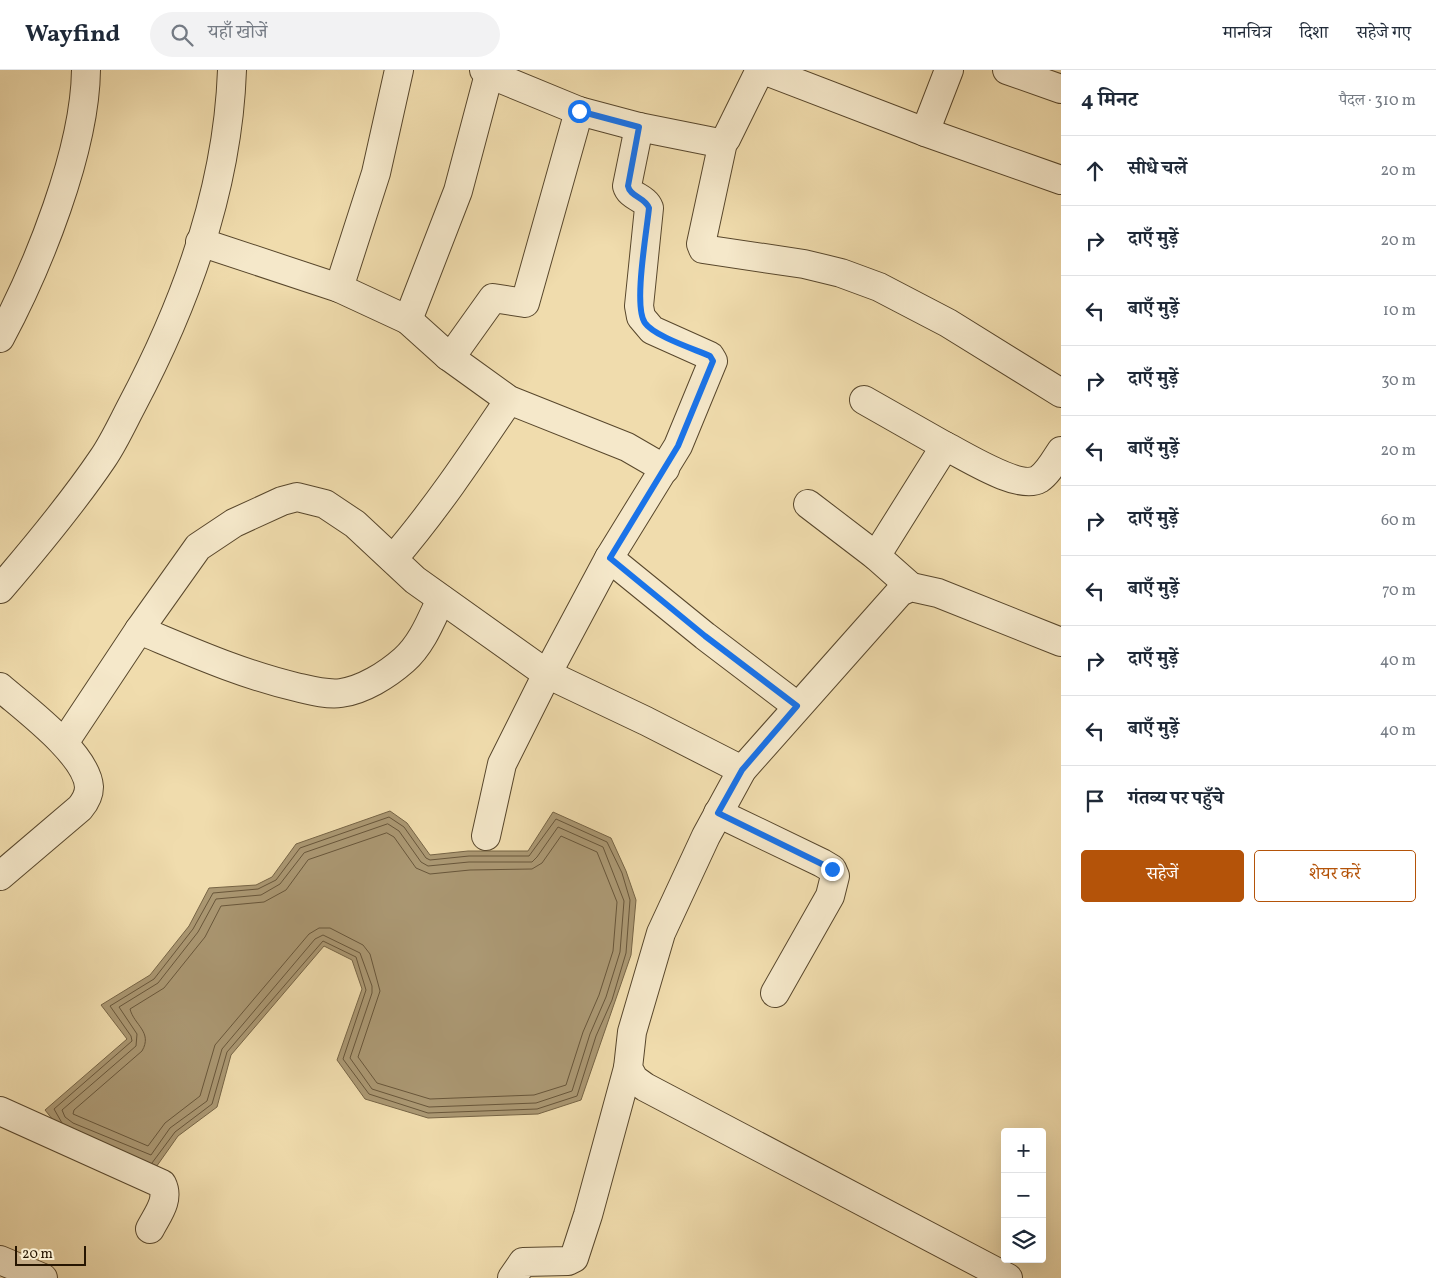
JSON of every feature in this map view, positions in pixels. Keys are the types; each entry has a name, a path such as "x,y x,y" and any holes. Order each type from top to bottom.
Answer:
{"street":[{"path":"0,338 46,238 64,186 76,140 85,93 86,70"},
{"path":"0,589 68,506 104,456 147,377 186,285 200,242 218,174 226,132 232,70"},
{"path":"339,288 376,173 399,70"},
{"path":"1061,180 925,132 762,70 723,142 700,244 703,249 804,264 842,273 879,287 948,323 1061,393"},
{"path":"925,132 949,70"},
{"path":"1008,70 1061,89"},
{"path":"408,320 458,191 487,72 579,111 639,127 714,143 723,142"},
{"path":"448,356 453,354 493,298 525,303 579,111"},
{"path":"486,836 502,764 547,674 610,558 678,446 713,361 710,356 652,330 641,317 639,306 649,208 646,202 630,192 628,186 639,127"},
{"path":"200,242 339,288 408,320 448,356 509,400 627,447 665,469"},
{"path":"393,559 456,478 509,400"},
{"path":"864,400 945,446 1008,478 1028,482 1043,475 1061,451"},
{"path":"876,556 945,446"},
{"path":"64,743 139,630 198,547 234,523 282,501 297,497 326,504 355,524 416,580 547,674 742,770"},
{"path":"808,504 876,556 911,587 938,593 1061,642"},
{"path":"610,558 705,636 797,706"},
{"path":"512,1278 523,1262 568,1261 574,1258 588,1215 628,1068 632,1032 662,933 681,885 742,770 900,592 911,587"},
{"path":"139,630 227,666 279,683 313,691 340,693 373,682 404,660 423,637 442,599"},
{"path":"0,687 64,743 84,773 89,787 87,799 80,808 0,876"},
{"path":"718,813 822,863 832,869 835,876 830,896 775,992"},
{"path":"628,1068 634,1079 645,1087 1008,1278"},
{"path":"0,1111 162,1184 165,1189 164,1201 150,1229"},
{"path":"0,1260 43,1278"}],"water":[{"path":"390,811 407,823 430,855 468,851 528,851 553,812 611,838 626,871 636,900 631,955 581,1100 538,1114 428,1118 365,1099 337,1060 362,989 352,960 324,946 231,1055 217,1107 178,1136 154,1170 57,1125 45,1110 127,1039 101,1005 150,975 189,926 209,888 256,885 272,877 296,844"}],"route":[{"path":"579,111 639,127 628,190 646,202 649,208 639,306 641,317 652,330 710,356 713,361 678,446 610,558 705,636 797,706 742,770 718,813 832,869"}]}
